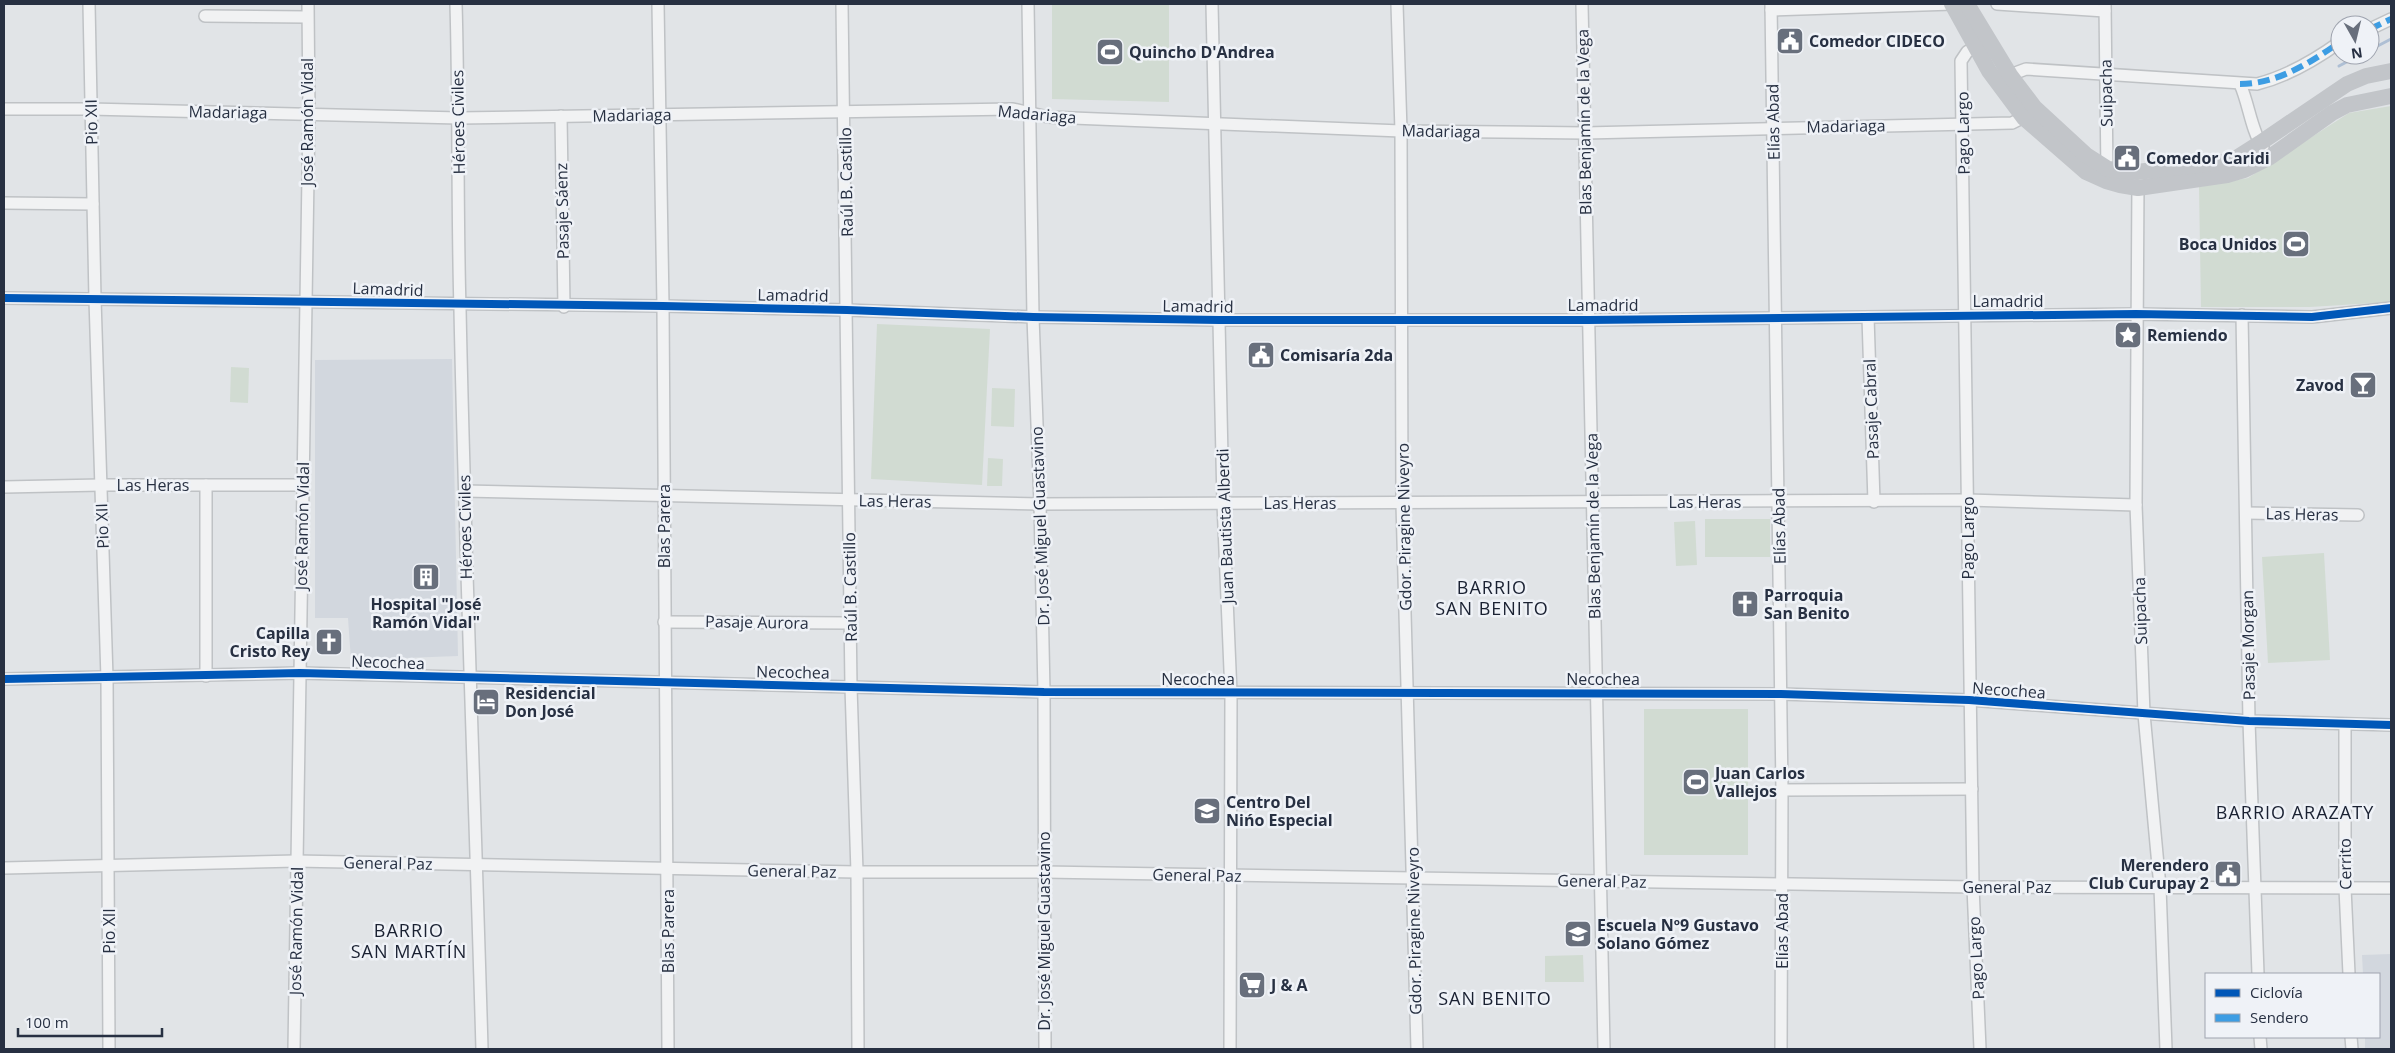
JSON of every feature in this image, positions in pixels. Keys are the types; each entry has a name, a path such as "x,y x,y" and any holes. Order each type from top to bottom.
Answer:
{"main road":[{"path":"1952,4 1981,43 2010,75 2030,113"},
{"path":"1967,4 1989,71 2030,113 2074,164 2107,175 2138,180 2227,175 2253,166 2265,150 2347,84 2366,76 2391,71"},
{"path":"2265,150 2348,106 2391,96"}],"street":[{"name":"Pio XII","path":"89,4 95,300 107,678 110,866 109,1049"},
{"name":"José Ramón Vidal","path":"294,1049 308,4"},
{"name":"Héroes Civiles","path":"456,4 460,305 469,679 482,1049"},
{"name":"Blas Parera","path":"658,4 663,306 668,1049"},
{"name":"Raúl B. Castillo","path":"842,4 848,310 848,499 851,687 857,872 858,1049"},
{"name":"Dr. José Miguel Guastavino","path":"1028,4 1033,317 1040,504 1044,692 1044,1049"},
{"name":"Juan Bautista Alberdi","path":"1212,4 1223,503 1232,694 1230,1049"},
{"name":"Gdor. Piragine Niveyro","path":"1397,4 1401,130 1402,504 1417,1049"},
{"name":"Blas Benjamín de la Vega","path":"1582,4 1604,1049"},
{"path":"1771,7 1952,4"},
{"path":"1997,4 2105,7"},
{"name":"Elías Abad","path":"1771,7 1782,790 1781,1049"},
{"name":"Suipacha","path":"2105,7 2107,175"},
{"path":"205,16 307,17"},
{"name":"Pago Largo","path":"1980,1049 1973,887 1969,700 1966,315 1961,61 1981,43"},
{"path":"2010,75 2026,69 2258,84 2272,80 2304,65 2330,48"},
{"path":"2240,84 2265,150"},
{"name":"Madariaga","path":"4,109 90,109 459,118 844,110 1013,109 1048,117 1401,130 1585,133 1773,127 2012,123 2030,113"},
{"name":"Pasaje Sáenz","path":"561,116 564,306"},
{"name":"Suipacha","path":"2138,180 2136,504 2144,714 2160,887 2166,1049"},
{"path":"4,204 93,204"},
{"name":"Lamadrid","path":"4,298 663,306 1033,317 1219,320 1588,320 2136,314 2312,317 2391,308"},
{"name":"Pasaje Morgan","path":"2242,315 2249,722 2258,973"},
{"name":"Pasaje Cabral","path":"1868,317 1874,502"},
{"name":"Las Heras","path":"4,487 101,484 302,485"},
{"path":"206,485 206,676"},
{"name":"Las Heras","path":"465,491 1040,504 1874,502 1968,500 2136,504"},
{"name":"Las Heras","path":"2246,513 2358,515"},
{"name":"Pasaje Aurora","path":"664,622 850,623"},
{"name":"Necochea","path":"4,679 300,673 469,679 1044,692 1781,694 1969,700 2249,722 2391,725"},
{"name":"Cerrito","path":"2345,724 2345,888 2349,973"},
{"path":"1782,790 1972,789"},
{"name":"General Paz","path":"4,868 296,861 857,872 1044,872 1973,887 2391,888"}],"shaded area":[{"name":"Quincho D'Andrea","path":"1052,4 1169,4 1169,102 1052,99"},
{"name":"Boca Unidos","path":"2391,106 2391,302 2310,307 2201,307 2199,187 2248,178 2349,113"},
{"path":"877,324 990,329 982,485 871,479"},
{"path":"452,359 458,656 351,660 348,618 315,618 315,360"},
{"path":"231,367 249,368 248,403 230,402"},
{"path":"992,388 1015,389 1014,427 991,426"},
{"path":"988,458 1003,459 1002,486 987,486"},
{"path":"1705,519 1770,519 1770,557 1705,557"},
{"path":"1695,521 1697,565 1676,566 1674,522"},
{"path":"2324,553 2330,660 2268,663 2262,557"},
{"name":"Juan Carlos Vallejos","path":"1644,709 1748,709 1748,855 1644,855"},
{"path":"2391,954 2391,1049 2365,1049 2365,1038 2380,1038 2380,973 2363,973 2362,955"},
{"path":"1583,955 1584,982 1545,982 1545,956"}],"waterway":[{"path":"2380,45 2391,39"}],"marked path":[{"path":"2380,24 2391,19"},
{"path":"2240,84 2267,80 2293,71 2330,49"}],"cycle path":[{"path":"4,298 663,306 1033,317 1219,320 1588,320 2136,314 2312,317 2391,308"},
{"path":"4,679 300,673 1044,692 1781,694 1969,700 2249,721 2391,725"}],"place":[{"name":"Comedor CIDECO","path":"1790,41"},
{"name":"Quincho D'Andrea","path":"1110,52"},
{"name":"Comedor Caridi","path":"2127,158"},
{"name":"Boca Unidos","path":"2296,244"},
{"name":"Remiendo","path":"2128,335"},
{"name":"Comisaría 2da","path":"1261,355"},
{"name":"Zavod","path":"2363,385"},
{"name":"Hospital \"José Ramón Vidal\"","path":"426,577"},
{"name":"Parroquia San Benito","path":"1745,604"},
{"name":"Capilla Cristo Rey","path":"329,642"},
{"name":"Residencial Don José","path":"486,702"},
{"name":"Juan Carlos Vallejos","path":"1696,782"},
{"name":"Centro Del Nińo Especial","path":"1207,811"},
{"name":"Merendero Club Curupay 2","path":"2228,874"},
{"name":"Escuela Nº9 Gustavo Solano Gómez","path":"1578,934"},
{"name":"J & A","path":"1252,985"}],"district":[{"name":"BARRIO SAN BENITO","path":"1492,598"},
{"name":"BARRIO ARAZATY","path":"2295,813"},
{"name":"BARRIO SAN MARTÍN","path":"409,941"},
{"name":"SAN BENITO","path":"1495,999"}]}
